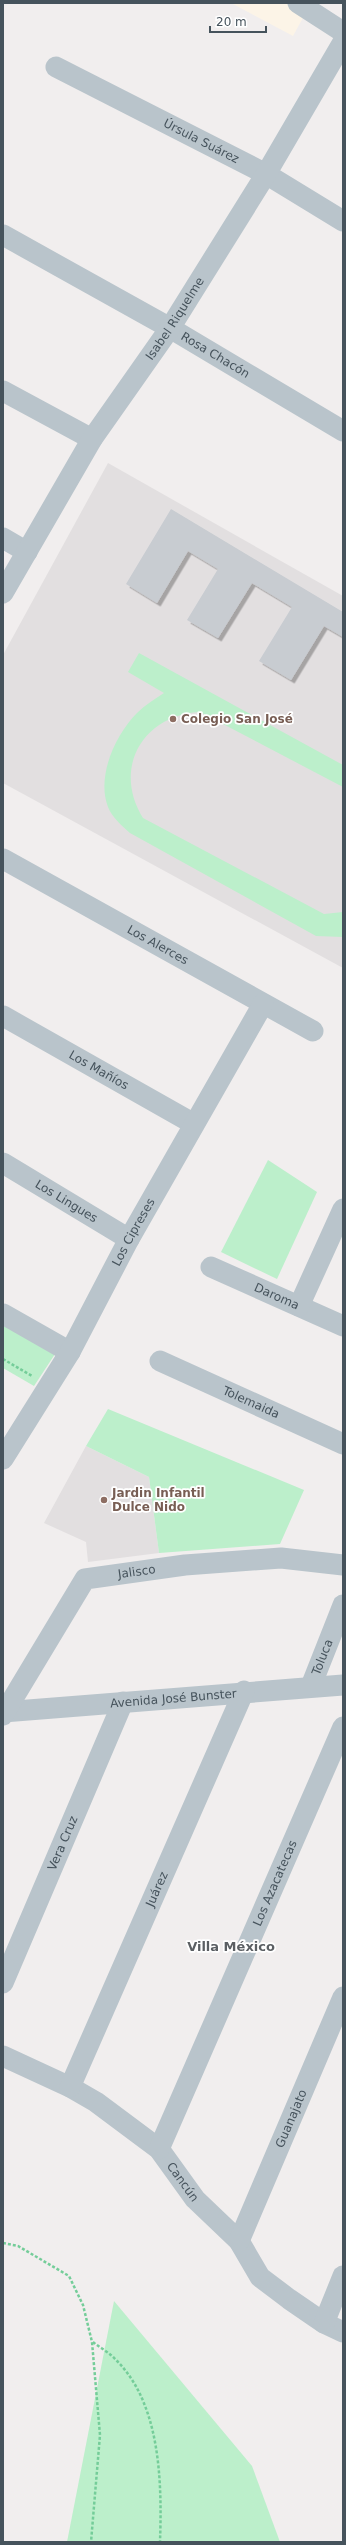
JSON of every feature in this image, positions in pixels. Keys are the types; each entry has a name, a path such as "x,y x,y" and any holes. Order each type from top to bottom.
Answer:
{"street":[{"path":"298,3 343,32"},
{"name":"Isabel Riquelme","path":"3,593 92,439 170,328 266,174 337,68 343,42"},
{"name":"Úrsula Suárez","path":"56,67 266,174 343,221"},
{"name":"Rosa Chacón","path":"3,235 170,328 343,431"},
{"path":"3,391 92,439"},
{"path":"3,538 27,552"},
{"name":"Los Alerces","path":"3,859 313,1031"},
{"name":"Los Cipreses","path":"3,1459 70,1352 129,1239 263,1004"},
{"name":"Los Mañíos","path":"3,1016 194,1124"},
{"name":"Los Lingues","path":"3,1163 129,1239"},
{"path":"299,1306 343,1209"},
{"name":"Daroma","path":"211,1267 343,1326"},
{"path":"3,1314 70,1352"},
{"name":"Tolemaida","path":"160,1360 343,1444"},
{"name":"Jalisco","path":"3,1713 84,1579 185,1565 281,1558 343,1565"},
{"name":"Toluca","path":"311,1686 343,1605"},
{"name":"Avenida José Bunster","path":"3,1713 311,1686 343,1685"},
{"name":"Juárez","path":"70,2087 244,1692"},
{"name":"Vera Cruz","path":"3,1983 123,1702"},
{"name":"Los Azacatecas","path":"159,2149 343,1727"},
{"name":"Guanajato","path":"239,2241 343,1997"},
{"name":"Cancún","path":"3,2056 70,2087 96,2102 159,2149 195,2200 239,2241 260,2277 324,2323 343,2332"},
{"path":"324,2323 343,2276"}],"path":[{"path":"3,1359 48,1385"},
{"path":"3,2242 18,2246 69,2276 83,2305 92,2342 100,2435 91,2542"},
{"path":"92,2342 115,2358 125,2371 134,2385 146,2413 159,2470 160,2542"}],"shaded area":[{"path":"231,3 311,3 293,36"},
{"name":"Colegio San José","path":"108,463 343,596 343,968 3,783 3,655"},
{"name":"Jardin Infantil Dulce Nido","path":"86,1446 149,1477 159,1553 88,1562 86,1542 44,1523"}],"green space":[{"path":"139,653 343,765 343,787 200,712 180,715 163,723 149,734 138,747 132,763 131,781 134,799 143,818 324,914 343,912 343,937 316,936 130,833 112,814 108,807 105,795 105,782 106,769 115,744 129,722 137,713 164,693 128,672"},
{"path":"268,1160 317,1192 277,1279 221,1252"},
{"path":"3,1320 57,1351 34,1386 3,1368"},
{"path":"108,1409 304,1490 280,1544 159,1553 149,1477 86,1446"},
{"path":"114,2301 252,2466 280,2542 67,2542"}],"building":[{"path":"171,509 343,612 343,637 324,626 291,680 259,661 292,607 252,583 218,638 187,620 218,569 188,551 157,603 126,584"}],"place":[{"name":"Colegio San José","path":"173,719"},
{"name":"Jardin Infantil Dulce Nido","path":"104,1500"}],"district":[{"name":"Villa México","path":"231,1946"}]}
